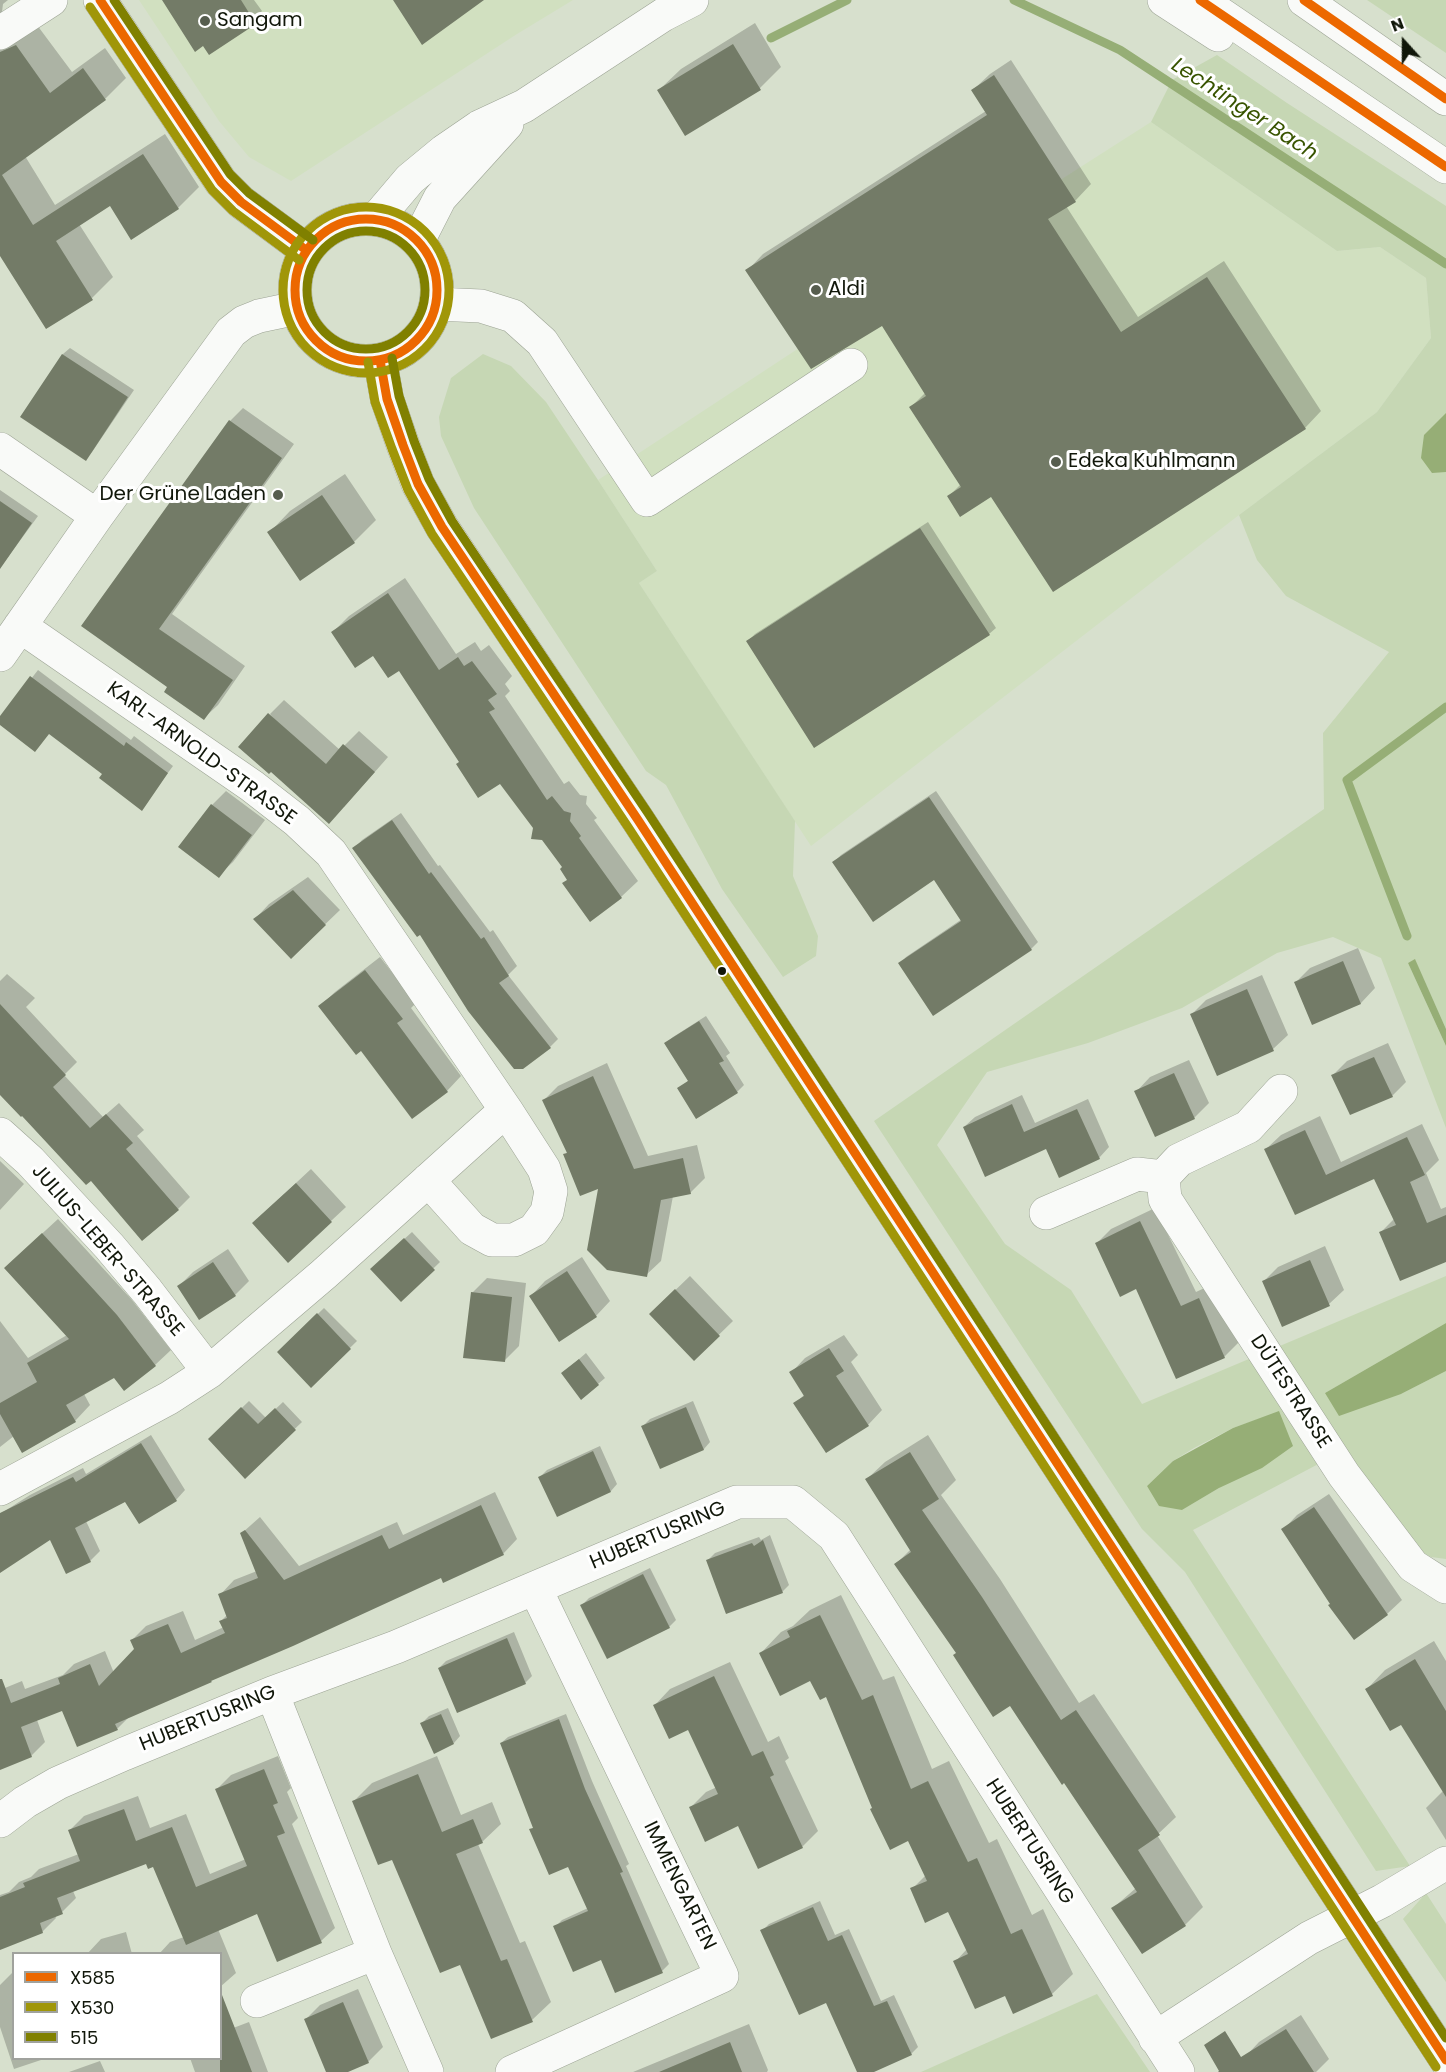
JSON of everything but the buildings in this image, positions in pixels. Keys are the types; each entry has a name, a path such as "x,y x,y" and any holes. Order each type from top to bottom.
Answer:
{"main road":[{"path":"0,33 51,0"},
{"path":"100,0 221,182 241,202 306,250"},
{"path":"376,219 410,179 444,151 479,127 524,106 669,7 692,0"},
{"path":"1164,0 1230,44 1266,45"},
{"path":"1200,0 1446,167"},
{"path":"1304,0 1446,99"},
{"path":"418,241 440,198 524,106"},
{"path":"356,219 376,219 399,226 418,241 429,255 438,287 436,304 429,324 416,340 399,353 380,360 358,361 338,356 319,344 305,328 297,308 294,288 298,268 306,250 320,235 337,224 356,219"},
{"path":"436,304 481,306 513,316 542,342 647,500 851,365"},
{"path":"0,655 97,516 231,332 244,322 259,316 297,308"},
{"path":"380,360 387,399 403,445 418,484 442,527 638,820 1446,2060"},
{"path":"0,449 97,516"},
{"name":"KARL-ARNOLD-STRASSE","path":"20,626 252,786 297,821 331,854 506,1110 544,1169 551,1191 547,1212 534,1230 514,1240 492,1240 472,1229 428,1180"},
{"path":"1046,1213 1137,1174 1163,1177 1179,1160 1248,1127 1281,1091"},
{"path":"0,1489 169,1398 209,1372 324,1274 506,1110"},
{"name":"JULIUS-LEBER-STRASSE","path":"0,1134 30,1161 109,1246 209,1372"},
{"name":"DÜTESTRASSE","path":"1163,1177 1165,1199 1344,1475 1413,1566 1446,1587"},
{"name":"HUBERTUSRING","path":"0,1821 25,1802 57,1783 272,1693 396,1647 737,1502 792,1502 834,1536 1178,2072"},
{"name":"IMMENGARTEN","path":"512,2072 722,1976 535,1588"},
{"path":"272,1693 375,1953 427,2072"},
{"path":"1155,2038 1309,1938 1354,1916 1446,1863"},
{"path":"257,2001 375,1953"}],"shaded area":[{"path":"139,0 573,0 291,181 249,157 219,121"},
{"path":"1367,0 1446,0 1446,53 1373,4"},
{"path":"1217,55 1446,206 1446,1029 1415,960 1408,963 1446,1046 1446,1128 1381,958 1333,937 1277,953 1182,1008 1088,1043 987,1072 937,1145 1005,1244 1071,1290 1142,1404 1446,1276 1446,1323 1325,1393 1401,1394 1446,1371 1446,1559 1431,1557 1420,1551 1345,1450 1193,1530 1410,1866 1376,1871 1185,1572 1142,1529 874,1121 1324,809 1323,733 1389,652 1286,596 1257,560 1239,515 1377,412 1431,338 1426,278 1380,247 1337,251 1151,122 1172,80","holes":["1279,1412 1219,1488 1182,1510 1147,1486 1173,1461 1194,1448 1233,1428"]},
{"path":"1151,122 1337,251 1380,247 1426,278 1431,338 1377,412 1239,515 811,846 639,583 657,571 598,480 863,306"},
{"path":"483,354 511,366 546,402 657,571 639,583 795,821 793,876 818,936 816,956 783,977 722,889 666,785 646,771 474,508 441,436 439,417 451,378"},
{"path":"1446,413 1446,472 1432,473 1421,458 1424,435"},
{"path":"1415,959 1446,1029 1446,1046 1408,963"},
{"path":"1446,1323 1446,1371 1401,1394 1339,1416 1325,1393"},
{"path":"1279,1411 1293,1446 1262,1468 1219,1488 1182,1510 1159,1506 1147,1486 1173,1461 1233,1428"},
{"path":"1426,1893 1446,1924 1446,1982 1403,1919"},
{"path":"1097,1994 1150,2072 921,2072"}],"waterway":[{"name":"Lechtinger Bach","path":"771,38 847,0"},
{"name":"Lechtinger Bach","path":"1014,0 1120,50 1446,264"},
{"path":"1407,936 1347,780 1446,707"}],"transit line":[{"name":"X585","path":"100,0 221,182 241,202 306,250"},
{"name":"515","path":"114,0 230,174 249,193 313,240"},
{"name":"X585","path":"1200,0 1446,167"},
{"name":"X585","path":"1304,0 1446,99"},
{"name":"X530","path":"90,7 212,190 233,211 299,260"},
{"name":"X530","path":"366,207 382,208 398,213 425,231 443,258 448,274 449,290 448,306 443,322 425,349 398,367 382,372 366,373 350,372 334,367 307,349 289,322 284,306 283,290 284,274 289,258 307,231 334,213 350,208 366,207"},
{"name":"X585","path":"366,219 393,224 416,240 432,263 437,290 432,317 416,340 393,356 366,361 339,356 316,340 300,317 295,290 300,263 316,240 339,224 366,219"},
{"name":"515","path":"366,231 389,235 408,248 421,267 425,290 421,313 408,332 389,345 366,349 343,345 324,332 311,313 307,290 311,267 324,248 343,235 366,231"},
{"name":"515","path":"392,358 399,396 414,441 429,479 452,521 648,813 1446,2038"},
{"name":"X585","path":"380,360 387,399 403,445 418,484 442,527 638,820 1446,2060"},
{"name":"X530","path":"368,362 375,402 392,449 408,490 432,534 628,827 1436,2067"}],"place":[{"name":"Sangam","path":"205,21"},
{"name":"Aldi","path":"816,290"},
{"name":"Edeka Kuhlmann","path":"1056,462"},
{"name":"Der Grüne Laden","path":"278,495"}]}
